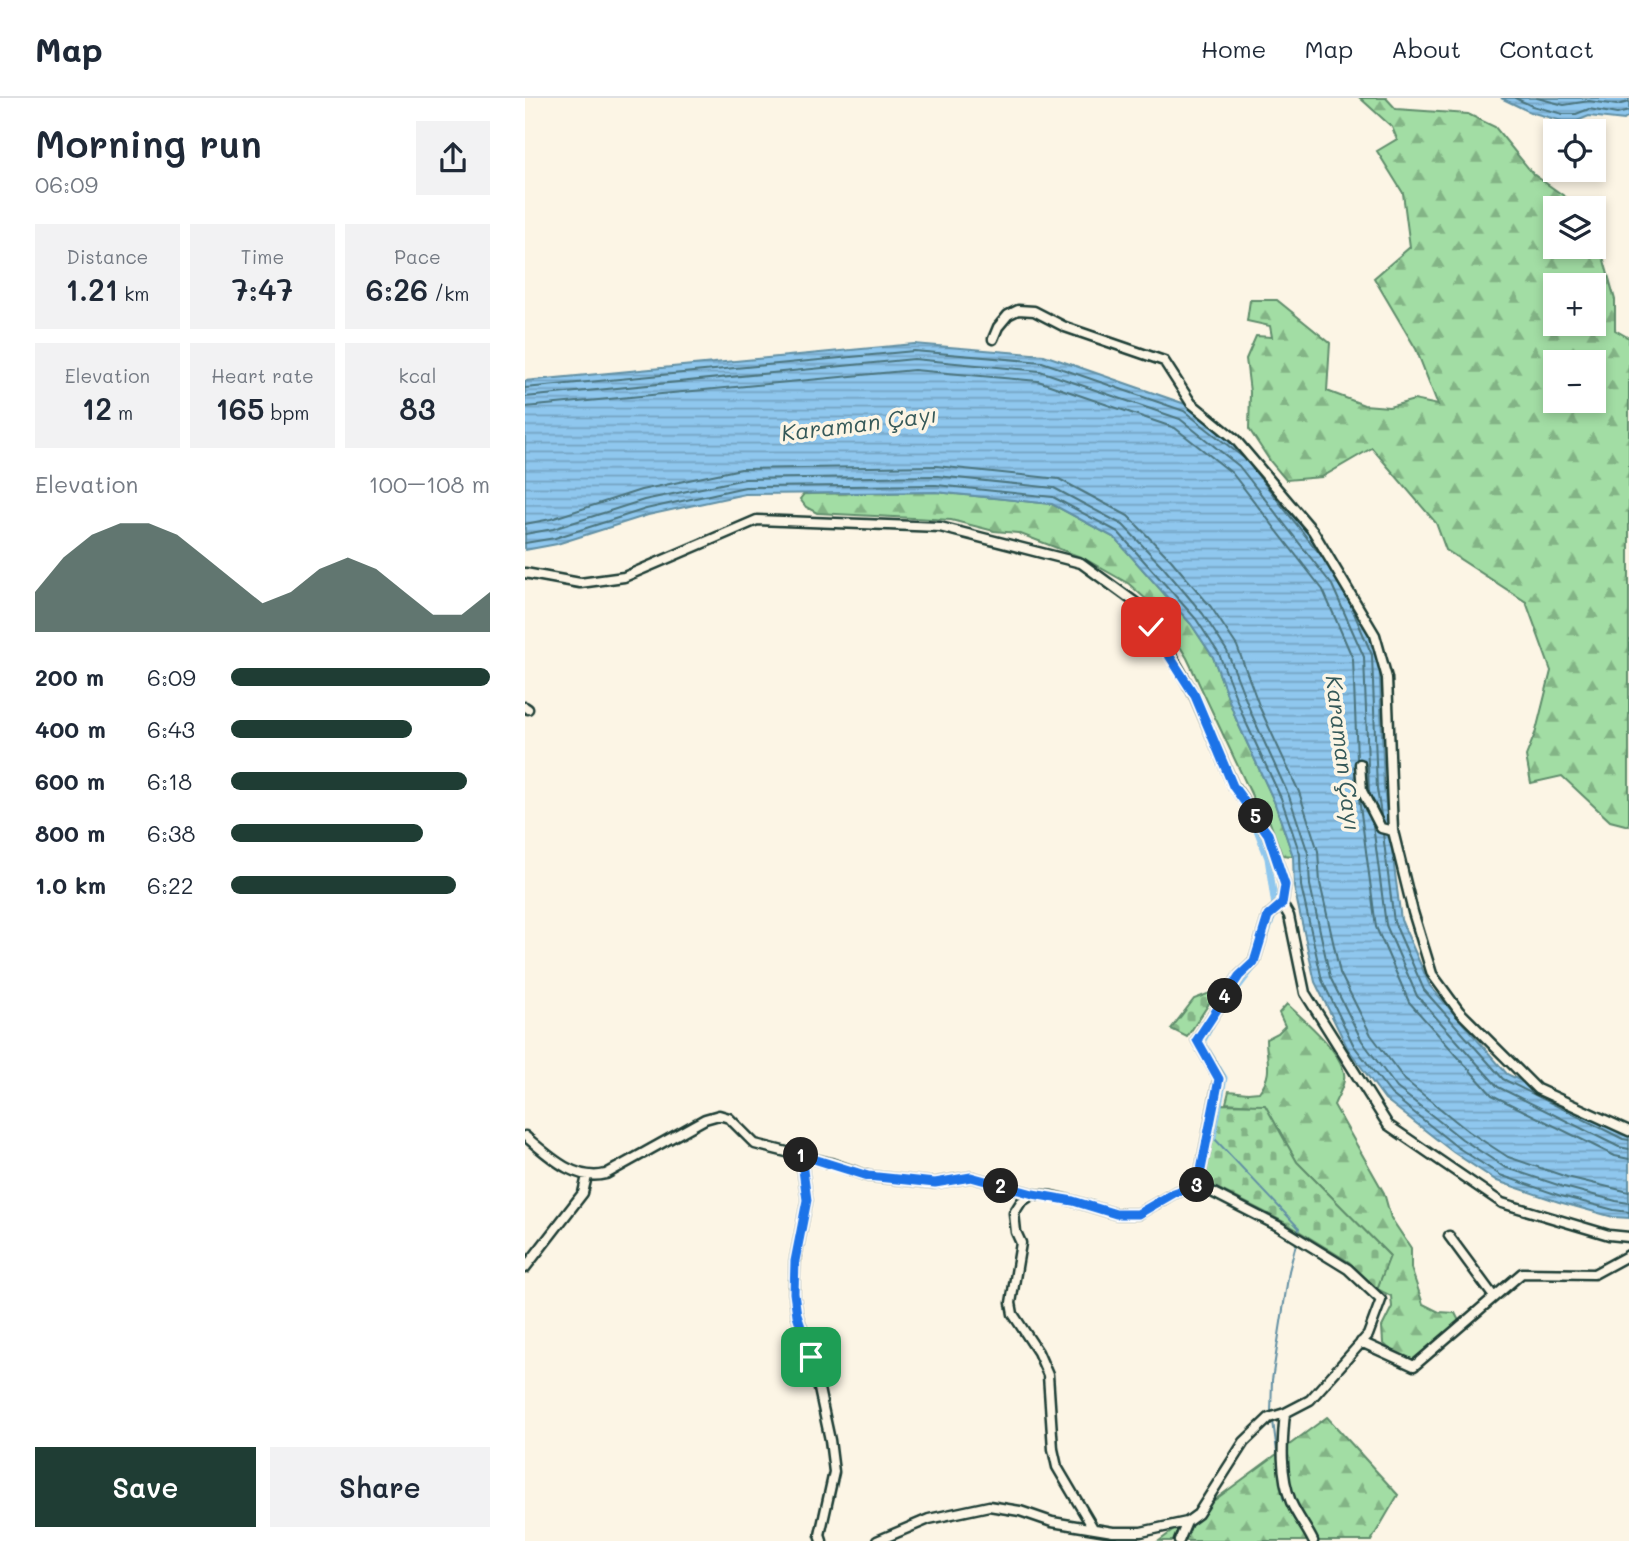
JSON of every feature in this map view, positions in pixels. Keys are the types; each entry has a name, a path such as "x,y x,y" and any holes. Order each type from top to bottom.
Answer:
{"street":[{"path":"993,339 997,327 1008,314 1018,310 1034,311 1065,327 1164,361 1191,403 1235,439 1313,531 1375,635 1383,655 1387,678 1393,831 1432,974 1459,1011 1537,1088 1629,1131"},
{"path":"525,573 580,583 624,577 757,520 940,527 1081,563 1136,603 1195,696 1233,786 1268,834 1285,885 1282,904 1289,916 1305,993 1388,1125 1502,1203 1609,1236 1629,1237"},
{"path":"1360,764 1361,791 1381,828 1393,831"},
{"path":"1198,1185 1219,1079 1197,1040 1239,976 1254,962 1268,916 1282,904"},
{"path":"525,1136 555,1160 592,1178 606,1174 705,1118 719,1115 729,1118 755,1143 868,1176 935,1183 971,1177 1116,1214 1138,1214 1174,1193 1198,1185 1278,1226 1348,1269 1381,1300 1368,1335 1310,1400 1269,1418 1244,1442 1198,1514 1187,1522 1128,1533 1052,1522 1002,1507 989,1506 929,1519 877,1541"},
{"path":"801,1155 807,1200 795,1261 794,1293 797,1315 813,1361 828,1427 834,1472 820,1535 822,1541"},
{"path":"525,1268 583,1194 587,1176"},
{"path":"1033,1194 1021,1202 1014,1213 1016,1232 1021,1243 1011,1303 1048,1375 1053,1450 1057,1467 1093,1528"},
{"path":"1449,1236 1494,1297"},
{"path":"1361,1342 1414,1366 1522,1273 1594,1274 1629,1255"},
{"path":"1285,1413 1283,1451 1286,1489 1313,1541"},
{"path":"1179,1541 1187,1522"}],"green space":[{"path":"1360,98 1386,98 1396,109 1468,114 1495,127 1533,174 1564,196 1543,196 1543,259 1604,259 1615,300 1615,330 1629,338 1629,826 1610,821 1562,776 1531,783 1526,756 1536,731 1551,671 1526,602 1446,550 1436,523 1372,448 1322,477 1286,480 1249,429 1250,392 1246,359 1256,336 1272,337 1270,326 1247,321 1250,300 1277,300 1330,343 1327,391 1364,405 1389,407 1414,400 1438,405 1416,349 1374,278 1410,247 1403,193 1377,151 1397,139 1392,127"},
{"path":"936,492 1052,504 1115,538 1191,624 1213,657 1236,719 1274,801 1293,856 1282,855 1269,820 1252,796 1187,658 1157,609 1129,584 1083,558 1018,533 994,531 951,520 817,513 806,507 800,499 804,494"},
{"path":"1218,990 1187,1037 1171,1029 1194,999"},
{"path":"1287,1004 1320,1036 1341,1064 1344,1081 1334,1105 1384,1193 1391,1218 1411,1248 1411,1268 1423,1304 1439,1312 1455,1313 1459,1321 1411,1361 1395,1354 1383,1343 1382,1327 1392,1307 1391,1296 1377,1289 1389,1255 1297,1162 1265,1106 1226,1103 1229,1091 1259,1092 1264,1085 1268,1072 1266,1039 1285,1026 1279,1013"},
{"path":"1216,1104 1265,1105 1297,1162 1390,1256 1377,1289 1349,1262 1284,1222 1203,1181"},
{"path":"1327,1417 1398,1495 1371,1541 1159,1541"}],"water":[{"path":"1501,98 1629,98 1629,116 1624,120 1589,116 1582,119 1555,119 1530,112"},
{"name":"Karaman Çayı","path":"914,344 1044,355 1188,405 1251,455 1346,576 1379,653 1384,788 1401,920 1430,986 1507,1074 1629,1134 1629,1218 1613,1217 1559,1202 1497,1181 1453,1152 1385,1099 1348,1049 1315,982 1294,887 1293,856 1274,801 1236,719 1213,657 1191,624 1115,538 1052,504 936,492 745,494 648,515 557,544 525,550 525,381"}],"waterway":[{"path":"1254,822 1268,858 1275,906"},
{"path":"1266,935 1272,918"},
{"path":"1227,1001 1254,966"},
{"path":"1211,1025 1202,1042 1224,1078 1213,1137"},
{"path":"1213,1137 1299,1228 1298,1232"},
{"path":"1271,1413 1272,1380 1289,1271 1296,1244"},
{"path":"1273,1421 1283,1498 1291,1510"}],"route":[{"path":"811,1357 797,1315 794,1293 795,1261 807,1200 801,1155 868,1176 935,1183 971,1177 987,1184 1052,1196 1116,1214 1138,1214 1174,1193 1198,1185 1219,1079 1197,1040 1239,976 1254,962 1268,916 1282,904 1285,885 1268,834 1233,786 1195,696 1151,627"}]}
